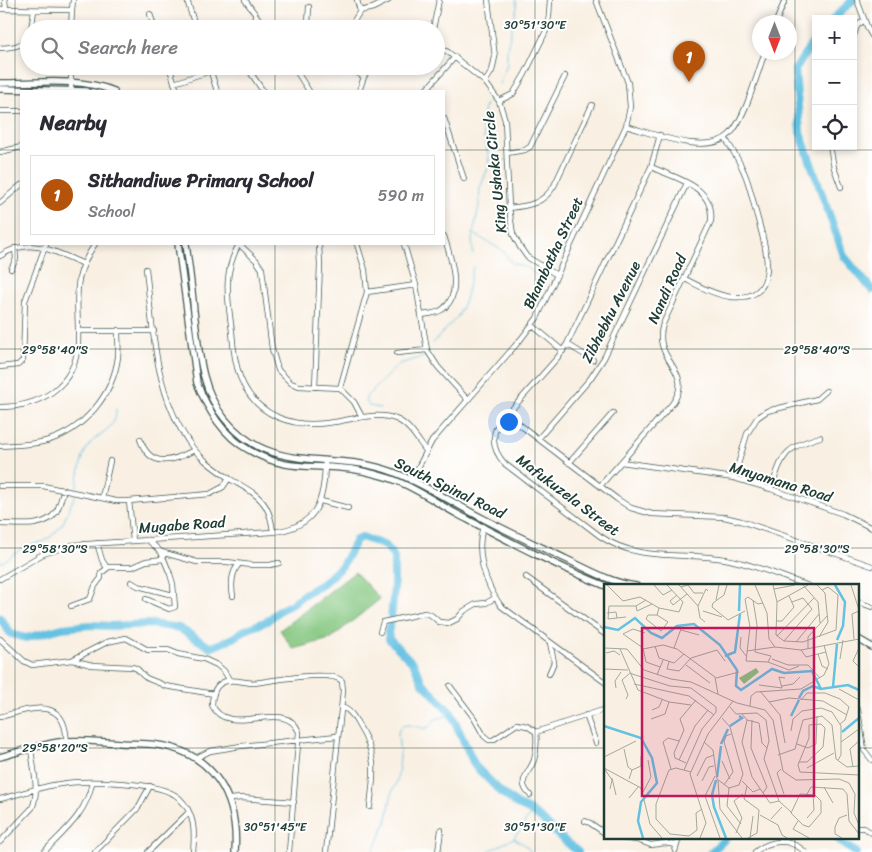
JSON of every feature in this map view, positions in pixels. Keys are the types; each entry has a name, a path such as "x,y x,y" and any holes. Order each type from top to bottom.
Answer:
{"street":[{"path":"5,0 3,9 34,11 72,10"},
{"path":"72,20 73,0"},
{"path":"187,0 193,20"},
{"path":"245,0 259,20"},
{"path":"357,0 360,11"},
{"path":"354,20 360,11 373,8 390,0"},
{"path":"435,20 439,0"},
{"path":"485,82 493,68 495,57 488,0"},
{"path":"499,101 513,94 525,74 546,31 550,0"},
{"name":"Bhambatha Street","path":"410,484 435,437 532,325 626,126 630,107 628,83 596,0"},
{"path":"779,15 785,0"},
{"path":"857,2 872,36"},
{"path":"308,20 309,7"},
{"path":"32,20 34,11"},
{"path":"150,14 152,20"},
{"path":"254,20 257,17"},
{"path":"857,26 865,22"},
{"path":"0,48 20,44"},
{"name":"King Ushaka Circle","path":"445,51 455,57 485,82 499,101 505,120 509,208 513,234 524,253 533,261 557,275"},
{"path":"445,69 455,57"},
{"path":"626,126 700,144 712,143 725,138 738,124 762,60"},
{"path":"0,89 71,90 71,75"},
{"path":"171,75 177,90"},
{"path":"174,83 193,75"},
{"path":"211,75 217,90"},
{"path":"252,75 262,90"},
{"path":"298,75 308,90"},
{"path":"359,90 364,77 361,75"},
{"path":"428,90 440,75"},
{"path":"507,153 521,151 530,147 565,76"},
{"path":"0,84 71,82 89,84 110,90"},
{"path":"509,208 533,205 548,195 592,105"},
{"path":"0,111 20,111"},
{"path":"445,121 464,179"},
{"name":"Mafukuzela Street","path":"660,135 650,167 567,344 563,351 497,426 494,446 501,460 608,542 622,549 636,552 728,560 803,584"},
{"path":"685,279 721,295 738,297 756,292 763,285 767,276 767,257 745,174 725,138"},
{"path":"0,152 20,147"},
{"path":"831,150 834,168 841,187"},
{"name":"Nandi Road","path":"600,486 672,404 680,390 678,376 662,349 660,337 663,324 710,224 712,212 709,201 703,193 650,167"},
{"name":"Zibhebhu Avenue","path":"538,439 590,379 604,358 686,183"},
{"path":"0,202 20,186"},
{"path":"421,315 444,309 450,301 453,292 454,276 445,240"},
{"path":"0,256 15,248 45,245 84,264"},
{"path":"0,367 18,365 23,360 25,300 45,245"},
{"path":"0,407 28,404 41,400 65,381 74,364 78,345 78,285 84,264 94,245"},
{"name":"South Spinal Road","path":"178,245 196,375 203,398 212,415 231,437 244,447 279,464 367,472 410,484 595,573 626,584"},
{"name":"South Spinal Road","path":"186,245 204,378 209,394 217,408 245,439 267,451 287,457 344,461 391,471 482,527 604,585"},
{"path":"239,245 228,268 227,296 237,366 241,380 250,395 266,411 282,420 297,424 328,423 378,416 397,420 411,431 426,451"},
{"path":"240,245 256,260 262,269 272,349 278,370 291,383 299,386 340,388 354,402 362,417"},
{"path":"315,387 320,265 319,245"},
{"path":"340,388 367,292 366,270 358,245"},
{"path":"404,245 416,285 427,350 438,366 467,399"},
{"path":"11,269 16,259 15,248"},
{"path":"146,269 160,379 164,394 177,423 194,450 206,462 254,493 263,502 270,518 273,532"},
{"path":"367,292 416,285"},
{"path":"532,325 563,351"},
{"path":"0,446 49,440 73,428 84,419 99,404 107,392 118,358 118,330"},
{"path":"78,331 154,331"},
{"path":"567,344 593,360"},
{"path":"397,353 427,350"},
{"path":"734,478 747,434 757,418 767,411 817,399 826,391"},
{"path":"569,463 613,413"},
{"path":"507,415 625,505 644,512 732,518 872,566"},
{"path":"771,489 780,463 787,452 798,444 820,437"},
{"path":"140,439 146,453 158,460 174,460 194,450"},
{"name":"Mugabe Road","path":"0,579 30,560 53,550 72,545 273,532 292,529 314,514 321,501 324,489 325,460"},
{"path":"102,498 110,461"},
{"name":"Mnyamana Road","path":"621,462 734,478 843,514 872,528"},
{"path":"0,486 36,486 128,501 210,494 223,487 229,478"},
{"path":"0,524 37,523 44,521 54,514 64,490"},
{"path":"128,501 133,541"},
{"path":"321,501 348,508"},
{"path":"485,520 482,527 479,549 495,598 511,614 604,682"},
{"path":"148,540 161,552 197,562 266,565 279,563"},
{"path":"97,543 107,568"},
{"path":"146,599 172,609 174,607 173,582 161,552"},
{"path":"71,606 90,599 96,583 101,578 101,573 107,568 132,568 146,562 163,559"},
{"path":"233,596 232,581 234,570 239,564"},
{"path":"526,578 604,634"},
{"path":"131,582 138,586 173,594"},
{"path":"380,632 383,622 427,613 439,622 450,623 476,604 486,603 495,598"},
{"path":"860,603 872,607"},
{"path":"0,640 27,664 36,665 72,660 107,642 126,638 148,650 168,650 217,665 224,671 230,681"},
{"path":"860,640 872,648"},
{"path":"550,643 554,662 550,674"},
{"path":"72,660 92,665 137,668 144,676 165,686 214,694"},
{"path":"289,852 299,739 297,728 288,718 243,720 222,716 214,710 212,705 216,688 220,684 230,681 254,683 292,677 335,677 342,681 326,852"},
{"path":"450,686 474,718 486,739 493,740 517,724 527,726 536,732"},
{"path":"341,707 352,713 372,752 373,769 370,806"},
{"path":"0,717 34,709 47,709 58,715 61,719 67,741"},
{"path":"536,732 604,710"},
{"path":"586,715 596,743"},
{"path":"860,723 864,750 872,760"},
{"path":"530,795 523,785 524,778 536,754 536,732"},
{"path":"196,758 210,752 299,739 337,736"},
{"path":"0,756 67,741 158,745 178,750 196,758 219,781 230,799 235,818 236,852"},
{"path":"0,842 32,808 35,802 31,748"},
{"path":"860,751 864,750"},
{"path":"0,799 35,789 67,783 150,786 171,792 184,804 194,826 193,852"},
{"path":"44,852 79,816 88,799 92,783"},
{"path":"96,852 138,808 150,786"},
{"path":"230,799 242,798 294,802"},
{"path":"148,852 189,812"},
{"path":"585,821 604,833"},
{"path":"860,828 864,828 872,833"},
{"path":"438,852 441,830"},
{"path":"637,840 649,845 665,844 675,848 678,840"},
{"path":"755,852 777,841 790,842 806,852"}],"green space":[{"path":"355,572 380,599 330,639 293,649 280,630"}],"waterway":[{"path":"499,84 507,64 507,48 517,7 516,0"},
{"path":"837,15 853,0"},
{"path":"812,43 795,70 800,132 844,256 872,290"},
{"path":"473,254 472,240 479,206 480,188 488,168 489,158 481,125 484,108 490,98"},
{"path":"474,234 503,251 512,263 528,268 538,276"},
{"path":"433,343 458,316 465,300 473,267"},
{"path":"380,408 369,406 366,402 366,397 399,364 427,356"},
{"path":"77,486 80,467 87,448 114,422 116,409"},
{"path":"0,562 3,562 24,547 43,542 53,535 63,523 75,495"},
{"path":"0,618 11,634 26,638 62,628 90,625 151,624 179,628 212,647 267,621 280,610 322,584 342,566 356,540 362,537 386,546 394,557 394,588 388,632 389,639 414,664 422,682 451,713 475,766 502,793 544,821 578,852"},
{"path":"373,852 386,823 392,792 397,781 400,757 398,732 402,726 428,727 435,719 451,713"},
{"path":"489,851 514,838 532,812"},
{"path":"514,838 531,852"},
{"path":"711,852 724,840"},
{"path":"839,840 856,852"}],"place":[{"name":"Sithandiwe Primary School","path":"689,82"}]}
